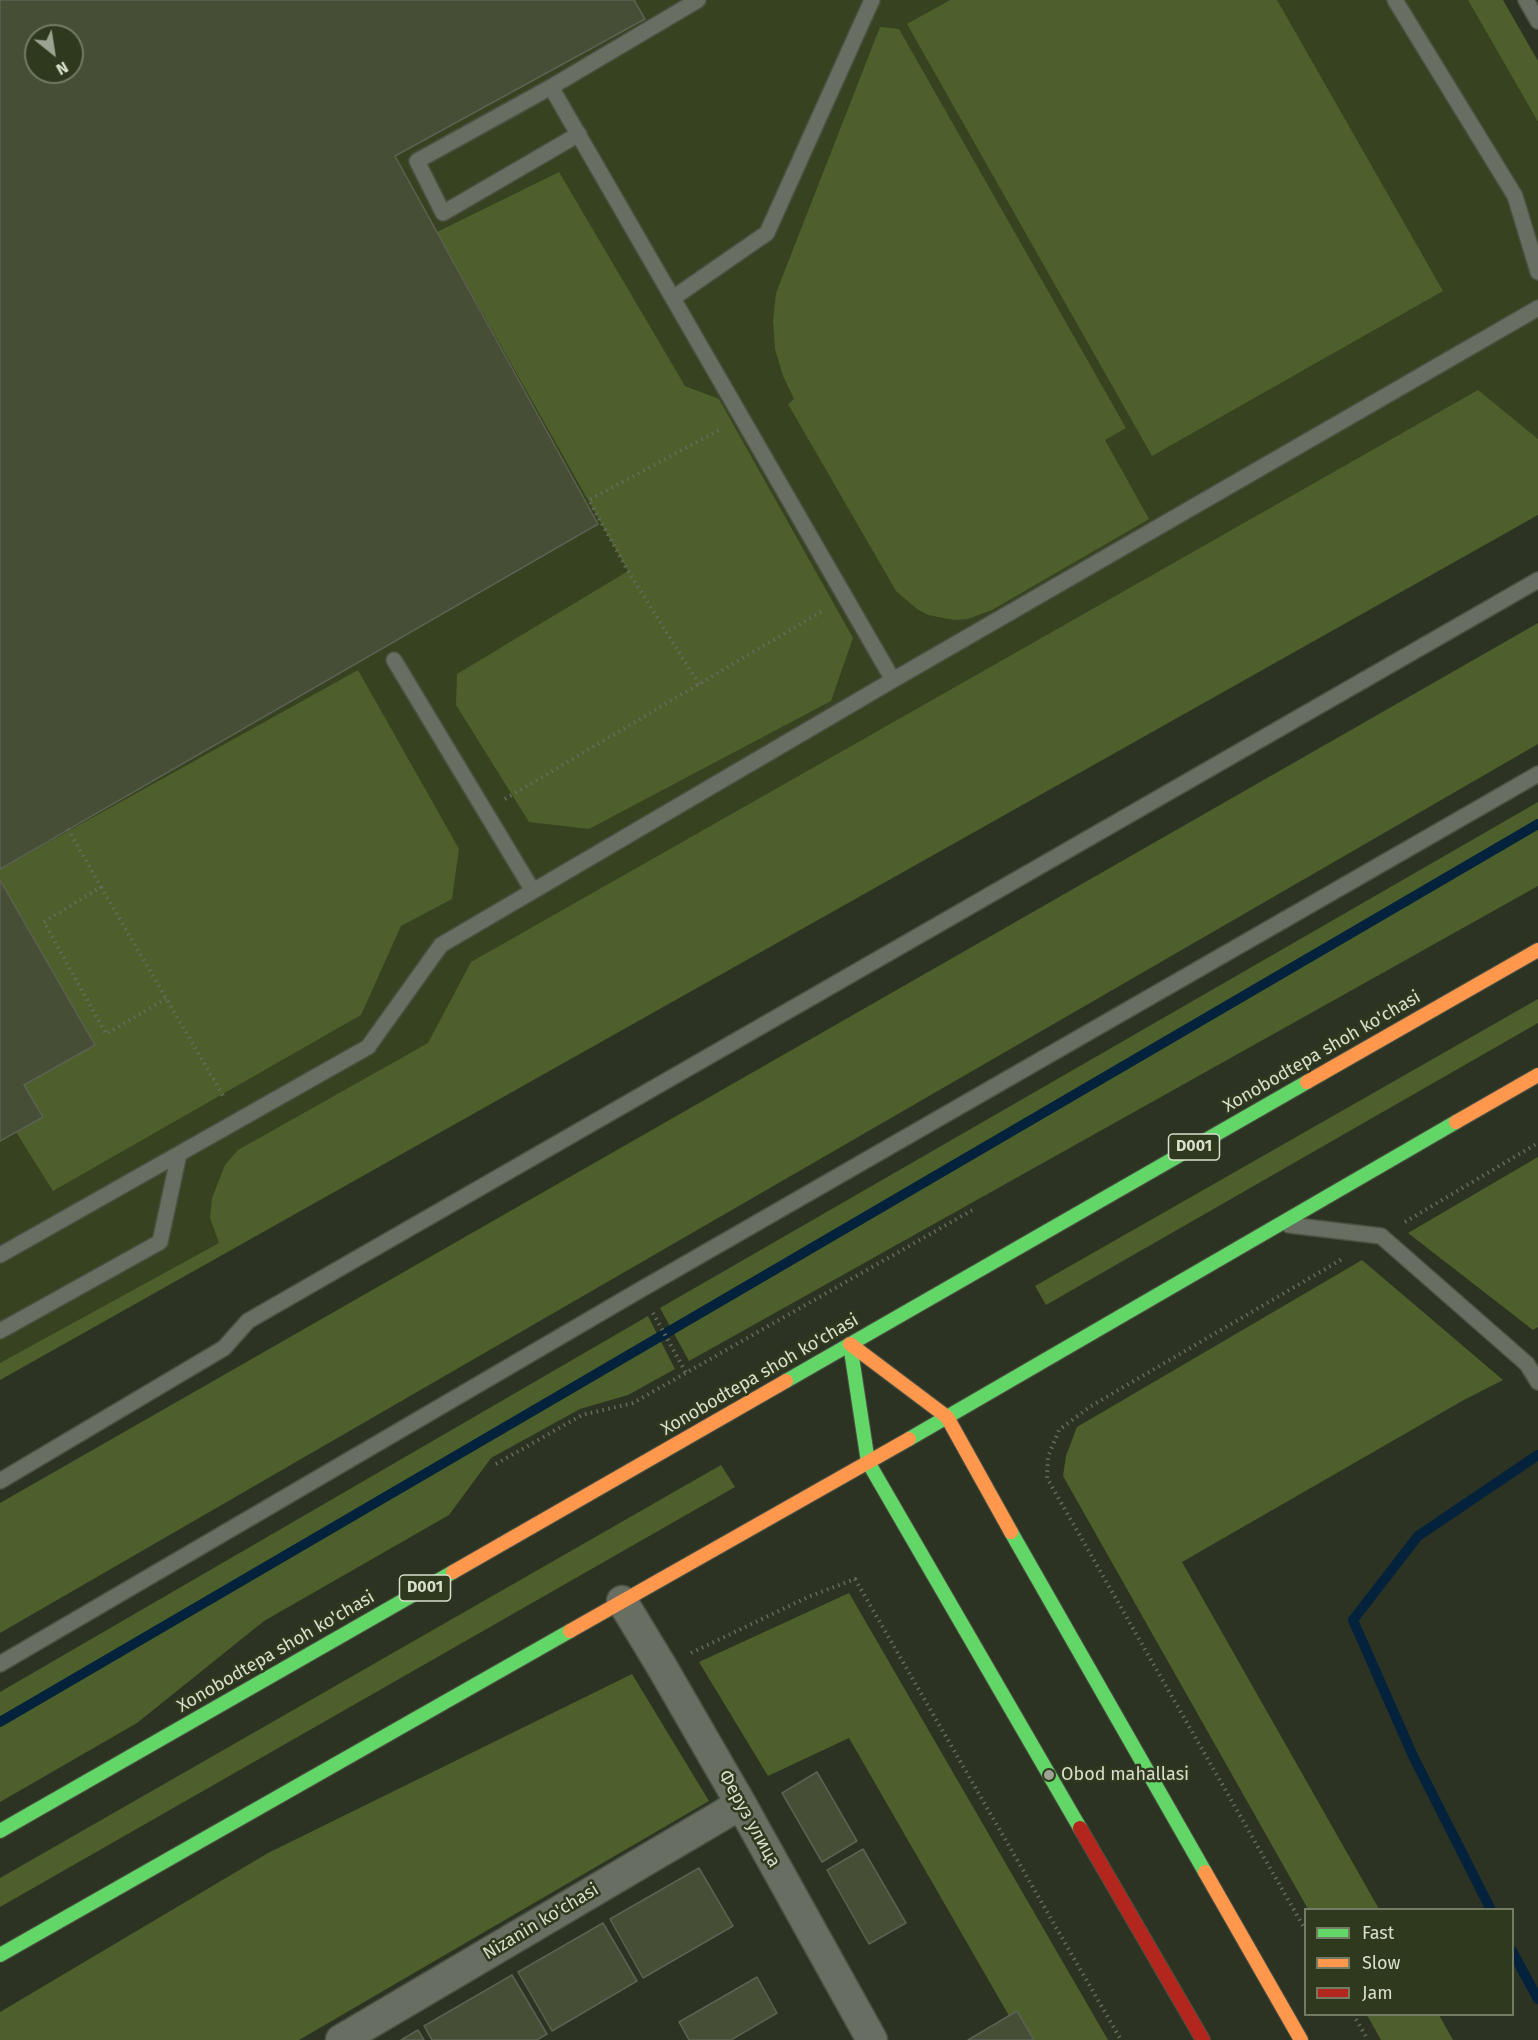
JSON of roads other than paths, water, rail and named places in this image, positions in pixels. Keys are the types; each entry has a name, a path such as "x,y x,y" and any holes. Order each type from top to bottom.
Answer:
{"main road":[{"name":"Xonobodtepa shoh ko'chasi","path":"0,1831 1538,950"},
{"path":"0,1955 947,1417 1538,1075"},
{"path":"850,1344 947,1417 1301,2040"},
{"path":"850,1344 868,1462 1203,2040"}],"street":[{"name":"Феруз улица","path":"622,1601 741,1804 872,2040"},
{"name":"Nizanin ko'chasi","path":"341,2040 741,1804"}],"lane":[{"path":"579,134 443,213 417,162 551,87 698,0"},
{"path":"673,298 767,234 872,0"},
{"path":"1395,0 1515,196 1538,272"},
{"path":"1526,0 1538,21"},
{"path":"551,87 893,680"},
{"path":"0,1256 369,1047 441,945 893,680 1538,308"},
{"path":"0,1481 224,1348 248,1321 1538,580"},
{"path":"394,660 533,891"},
{"path":"0,1664 650,1284 1538,774"},
{"path":"0,1331 160,1242 179,1154"},
{"path":"1280,1224 1381,1236 1533,1361 1538,1382"}],"waterway":[{"path":"0,1722 1538,824"},
{"path":"1490,1908 1413,1756 1353,1620 1418,1536 1538,1455"},
{"path":"1514,1955 1538,1999"}],"place":[{"name":"Obod mahallasi","path":"1049,1775"}]}
